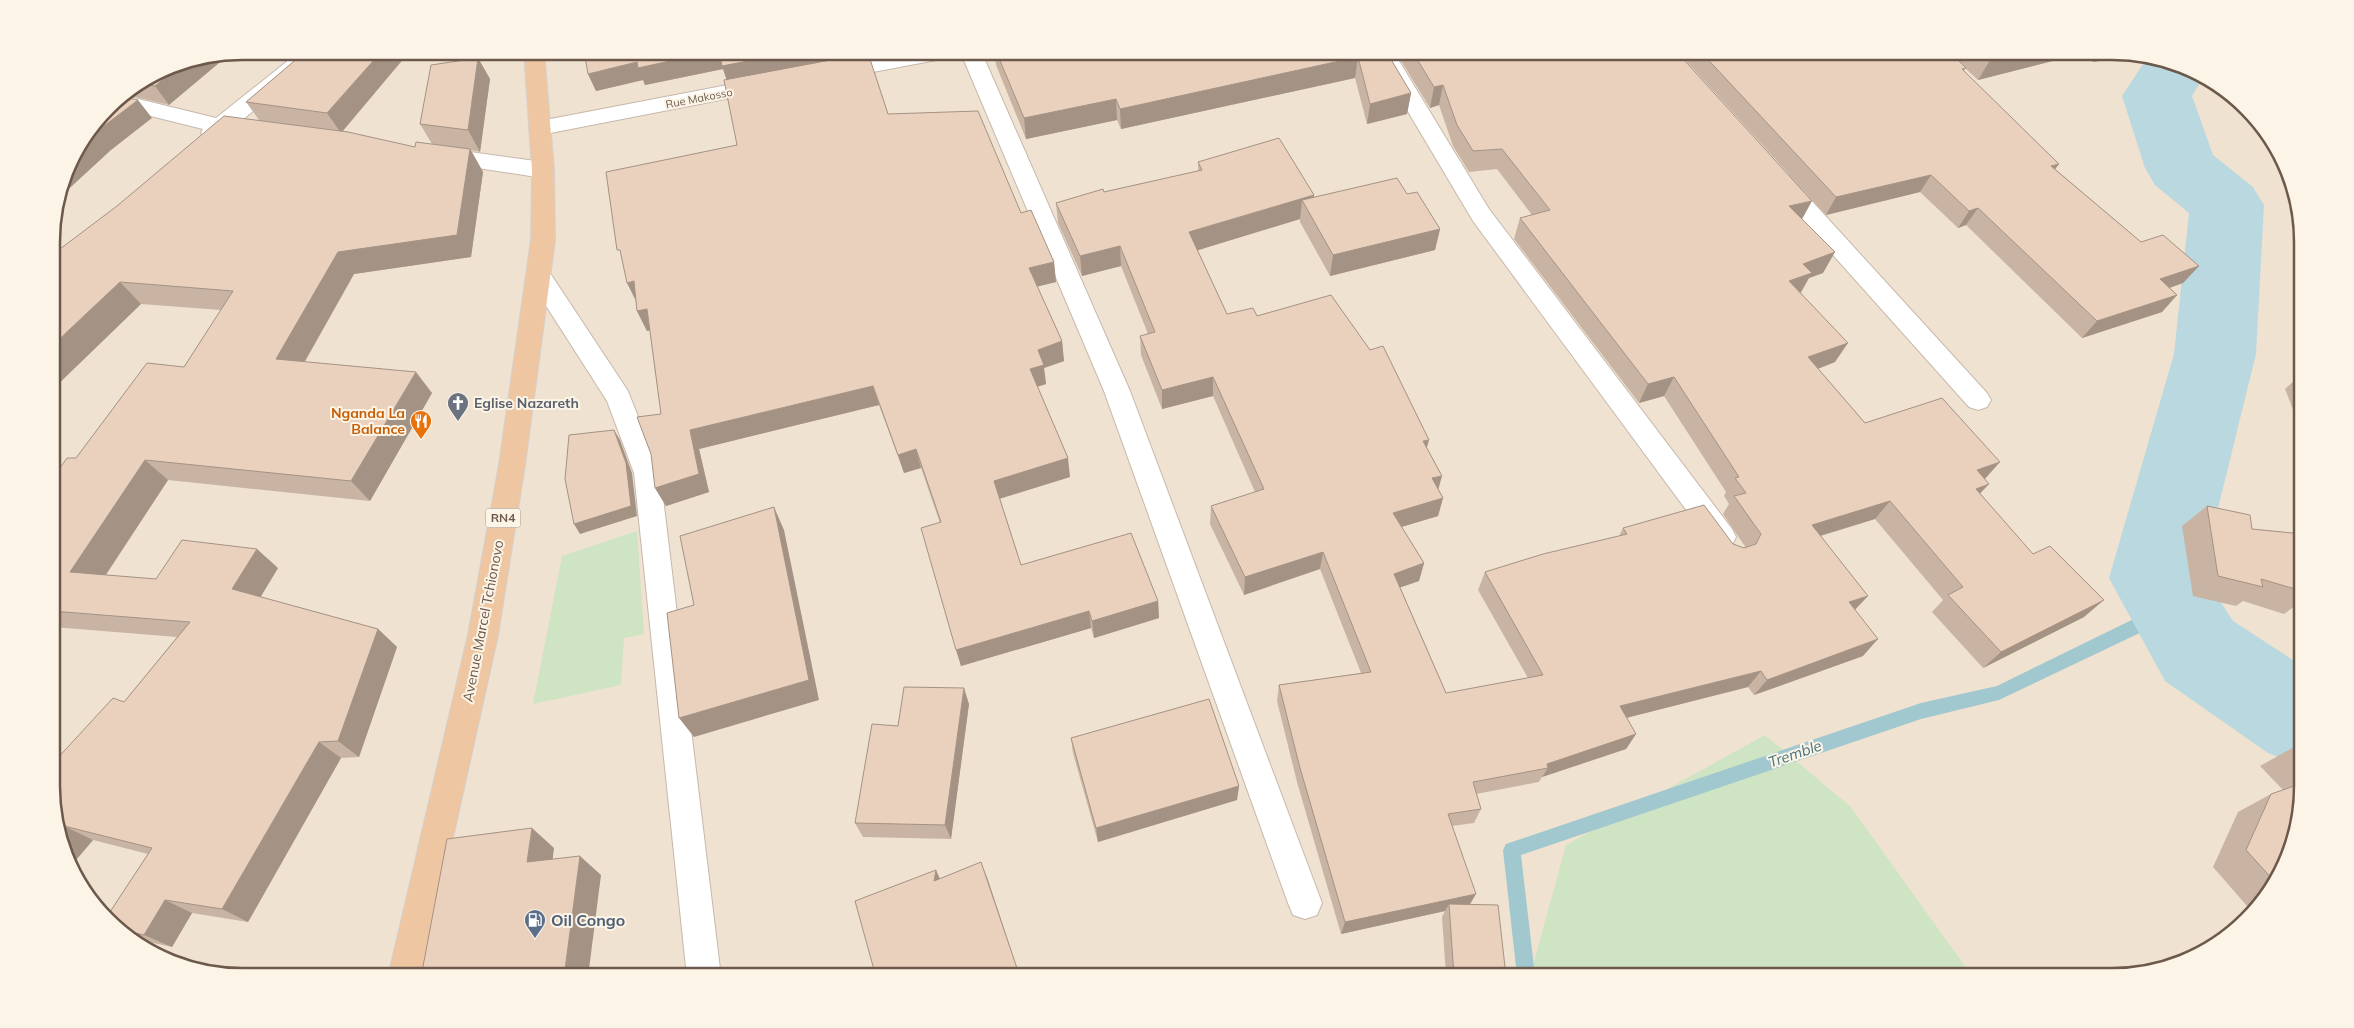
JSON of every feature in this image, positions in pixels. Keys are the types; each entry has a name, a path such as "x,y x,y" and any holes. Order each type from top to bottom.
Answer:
{"highway":[{"name":"Avenue Marcel Tchionovo","path":"407,968 483,635 512,465 539,276 543,240 543,170 535,60"}],"street":[{"path":"197,145 303,60"},
{"path":"819,75 899,60"},
{"path":"974,60 1117,391 1305,903"},
{"path":"1387,60 1481,215 1733,552"},
{"name":"Rue Makosso","path":"540,128 780,82"},
{"path":"125,103 219,126 268,133"},
{"path":"425,154 543,170"},
{"path":"1768,168 1978,400"},
{"path":"539,276 619,398 648,473 703,968"}],"shaded area":[{"path":"230,60 2124,60 2159,66 2203,84 2241,113 2270,151 2280,172 2291,206 2294,230 2294,798 2291,822 2270,877 2249,906 2232,923 2203,944 2182,954 2148,965 2124,968 230,968 195,962 151,944 113,915 84,877 74,856 63,822 60,798 60,230 66,195 84,151 105,122 122,105 151,84 172,74 206,63"}],"green space":[{"path":"637,531 644,634 624,638 621,685 533,704 562,556"},
{"path":"1765,735 1851,807 1966,968 1532,968 1566,845"}],"building":[{"path":"295,60 374,60 327,113 246,102"},
{"path":"478,60 468,130 420,124 431,65"},
{"path":"586,60 675,60 638,68 637,62 588,74"},
{"path":"721,60 754,60 722,66"},
{"path":"831,60 870,60 888,114 978,111 1021,213 1031,210 1054,262 1029,268 1062,341 1038,350 1044,365 1030,369 1068,458 994,481 1021,565 1131,533 1158,601 1092,621 1089,611 956,650 921,528 941,522 916,449 898,455 873,386 690,430 699,474 655,488 651,454 637,417 661,414 647,309 637,311 634,281 627,283 620,250 617,250 606,172 737,145 724,80"},
{"path":"1000,60 1344,60 1120,109 1116,99 1024,118"},
{"path":"1359,60 1391,60 1411,93 1370,104"},
{"path":"1418,60 1684,60 1812,201 1789,206 1835,252 1803,264 1812,273 1789,281 1848,343 1808,357 1865,423 1942,398 2000,462 1977,470 1989,484 1976,489 2033,554 2050,546 2104,600 2001,652 1948,595 1963,587 1890,501 1812,525 1868,596 1849,602 1878,639 1767,680 1761,671 1620,706 1636,734 1547,764 1548,768 1473,782 1481,809 1448,814 1476,894 1345,922 1300,768 1279,685 1371,672 1323,552 1245,577 1211,506 1264,489 1213,377 1162,390 1140,336 1155,332 1120,246 1080,256 1056,203 1103,189 1104,192 1202,170 1198,162 1279,138 1314,195 1189,232 1227,314 1253,308 1257,316 1331,295 1370,350 1383,346 1429,440 1423,441 1442,476 1432,478 1443,498 1393,513 1424,563 1394,574 1446,693 1543,675 1485,572 1543,554 1627,534 1623,528 1704,505 1733,544 1744,548 1756,544 1761,534 1734,496 1746,493 1735,478 1739,477 1674,377 1648,384 1520,218 1550,210 1502,149 1473,151 1457,125 1443,85 1434,87"},
{"path":"1708,60 1958,60 1966,68 1962,69 2059,164 2051,166 2141,242 2163,235 2199,266 2160,279 2177,295 2097,321 1978,208 1969,211 1931,175 1836,197"},
{"path":"168,76 155,86 150,85"},
{"path":"131,98 138,100 99,130 113,113"},
{"path":"224,116 348,132 415,147 416,142 470,149 457,235 338,252 276,359 416,372 351,481 145,460 70,572 156,579 182,540 257,549 232,589 378,629 338,741 319,742 222,909 165,900 144,935 135,933 110,912 152,848 64,826 60,798 60,755 113,698 124,702 190,622 60,612 60,468 67,458 76,458 147,363 184,367 233,291 120,282 60,338 60,249 117,206"},
{"path":"1397,178 1407,194 1417,192 1440,229 1333,255 1302,200"},
{"path":"614,430 626,463 631,506 574,524 565,479 569,435"},
{"path":"2207,506 2250,515 2252,529 2294,533 2294,589 2261,579 2263,587 2218,576"},
{"path":"774,507 809,680 679,718 667,613 694,605 680,536"},
{"path":"904,687 964,688 945,825 855,823 872,724 898,726"},
{"path":"1209,699 1239,786 1096,828 1071,738"},
{"path":"2294,786 2291,822 2280,856 2270,877 2246,850 2271,794"},
{"path":"532,828 527,862 580,856 565,968 423,968 447,839"},
{"path":"981,862 1017,968 874,968 855,901 936,870 934,881"},
{"path":"1449,904 1498,905 1505,968 1453,968"}],"waterway":[{"path":"2173,71 2157,96 2181,168 2227,205 2215,354 2155,578 2199,651 2294,715"},
{"name":"Tremble","path":"1525,968 1512,850 1921,711 1999,693 2140,625 2158,614 2155,578"}],"place":[{"name":"Eglise Nazareth","path":"458,422"},
{"name":"Nganda La Balance","path":"421,440"},
{"name":"Oil Congo","path":"535,939"}]}
